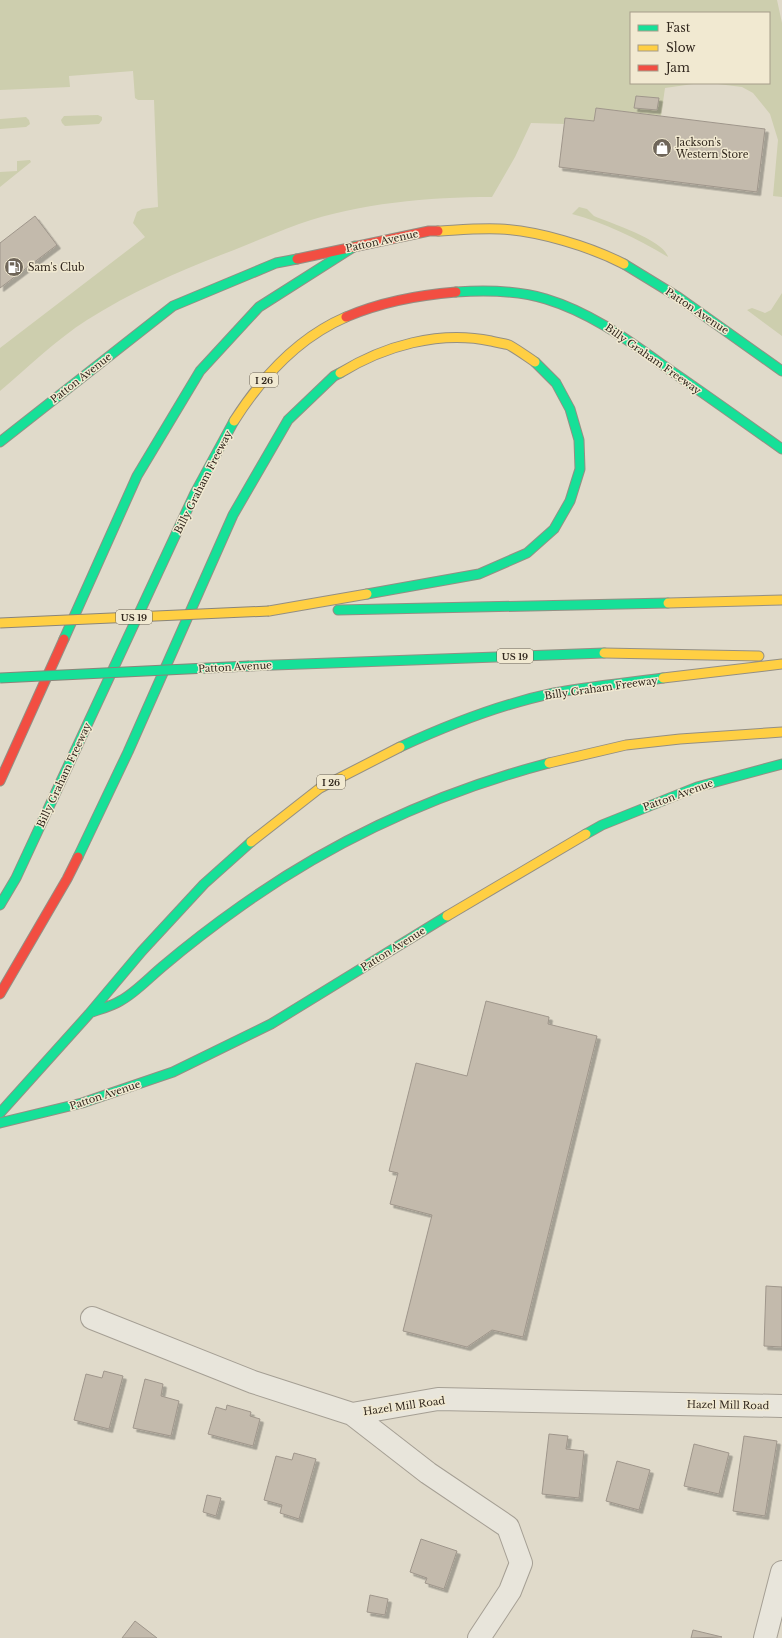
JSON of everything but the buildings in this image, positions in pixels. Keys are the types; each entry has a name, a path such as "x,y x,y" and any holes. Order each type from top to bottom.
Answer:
{"main road":[{"name":"Patton Avenue","path":"0,442 173,306 276,263 429,231 500,230 542,236 579,246 622,263 678,297 740,339 782,371"},
{"path":"0,781 137,476 200,371 259,307 355,246"},
{"name":"Billy Graham Freeway","path":"0,905 19,871 195,493 220,446 253,393 278,364 308,338 342,318 372,305 409,297 447,292 486,290 524,294 558,303 584,313 610,328 782,449"},
{"path":"0,994 67,879 128,752 234,515 288,420 334,376 363,359 416,342 446,337 476,338 508,345 535,362 556,384 570,409 579,440 580,469 570,501 554,528 527,553 479,574 269,611"},
{"name":"US 19","path":"0,623 269,611 782,600"},
{"name":"Patton Avenue","path":"0,678 249,666 589,653 782,656"},
{"name":"Billy Graham Freeway","path":"0,1113 89,1014 142,951 204,884 248,844 320,788 381,755 446,726 507,705 555,693 782,664"},
{"path":"89,1014 121,1001 187,946 242,905 303,866 381,823 425,804 522,770 574,756 626,745 680,739 782,732"},
{"name":"Patton Avenue","path":"0,1123 61,1109 173,1072 270,1024 459,908 602,825 697,786 782,764"}],"street":[{"name":"Hazel Mill Road","path":"92,1318 254,1382 352,1414 438,1399 782,1406"},
{"path":"352,1414 428,1473 508,1527 521,1563 510,1591 479,1638"},
{"path":"765,1638 782,1572"}],"green space":[{"path":"0,0 777,0 782,23 782,197 773,196 778,140 770,114 753,93 742,87 718,84 770,84 770,12 630,12 630,84 693,84 665,88 661,116 596,108 594,121 566,118 565,124 531,123 515,157 492,197 444,198 370,206 322,217 283,230 177,273 104,309 42,354 0,391 0,348 145,237 133,223 137,212 142,209 158,207 154,100 138,100 135,98 133,71 69,76 70,87 0,90"},
{"path":"98,115 102,117 99,124 65,126 61,120 64,116"},
{"path":"26,117 30,124 26,127 0,129 0,119"},
{"path":"30,160 31,162 0,187 0,172 17,171 17,161"},
{"path":"579,207 587,209 594,216 647,238 657,244 668,257 621,232 572,214"},
{"path":"782,293 782,336 747,310 752,308 765,313 771,310"}],"traffic: fast":[{"path":"64,639 137,476 200,371 259,307 355,246"},
{"path":"0,442 173,306 276,263 297,259"},
{"path":"624,264 678,297 782,371"},
{"path":"456,292 513,292 546,299 579,312 624,338 782,449"},
{"path":"367,594 479,574 527,553 554,529 570,501 580,469 579,440 570,409 556,383 535,362"},
{"path":"78,857 128,752 233,515 288,420 334,376 340,373"},
{"path":"0,905 16,878 195,493 234,421"},
{"path":"338,610 668,603"},
{"path":"249,666 604,653"},
{"path":"0,678 249,666"},
{"path":"400,747 438,730 495,709 534,698 581,688 663,678"},
{"path":"92,1012 114,1004 125,998 191,943 241,906 276,882 350,839 468,788 549,763"},
{"path":"586,834 602,825 697,787 782,764"},
{"path":"0,1113 89,1014 142,951 204,884 251,842"},
{"path":"0,1123 82,1103 173,1072 271,1024 447,916"}],"traffic: slow":[{"path":"438,231 469,229 515,230 563,240 595,251 624,264"},
{"path":"234,421 256,389 282,360 312,336 346,317"},
{"path":"340,373 357,363 393,348 432,339 471,338 507,344 535,362"},
{"path":"269,611 367,594"},
{"path":"668,603 782,600"},
{"path":"0,623 269,611"},
{"path":"604,653 759,656"},
{"path":"663,678 782,664"},
{"path":"549,763 626,745 680,739 782,732"},
{"path":"251,842 320,788 400,747"},
{"path":"447,916 586,834"}],"traffic: jam":[{"path":"297,259 429,231 438,231"},
{"path":"346,317 386,303 428,295 456,292"},
{"path":"0,781 64,639"},
{"path":"0,994 67,879 78,857"}],"place":[{"name":"Jackson's Western Store","path":"662,148"},
{"name":"Sam's Club","path":"14,267"}]}
